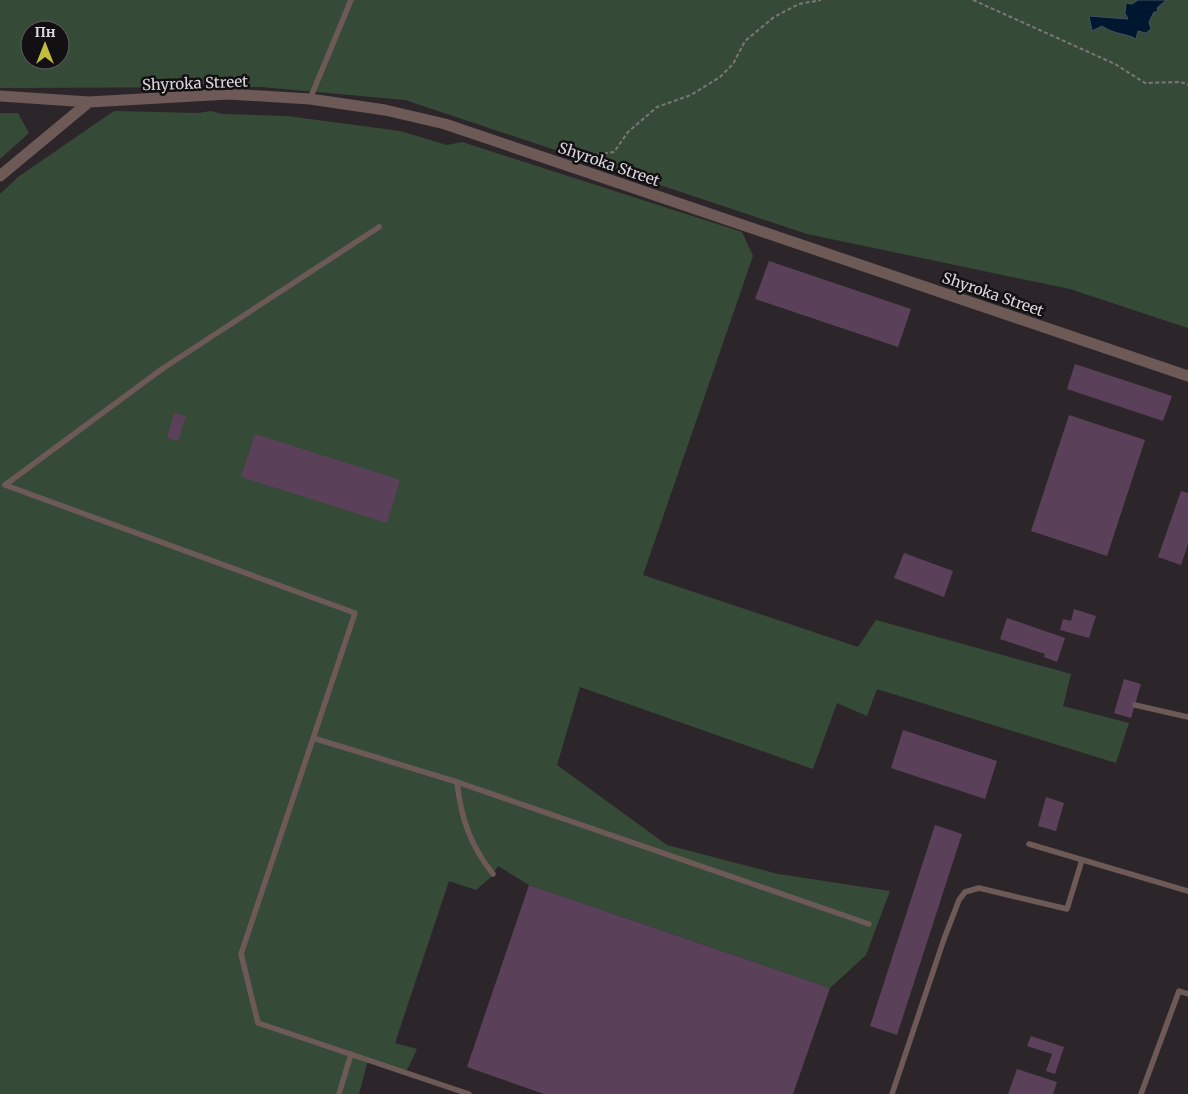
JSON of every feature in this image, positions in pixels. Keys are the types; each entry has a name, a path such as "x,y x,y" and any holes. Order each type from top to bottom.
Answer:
{"street":[{"name":"Shyroka Street","path":"0,96 89,102 229,94 310,99 385,110 445,124 1188,376"},
{"path":"0,176 89,102"}],"lane":[{"path":"310,99 351,0"},
{"path":"378,227 162,369 5,485 355,613 241,954 258,1023 469,1094"},
{"path":"1135,705 1188,717"},
{"path":"313,738 457,782 869,924"},
{"path":"457,782 466,830 478,854 493,874"},
{"path":"1029,844 1188,892"},
{"path":"892,1094 944,939 962,895 970,889 979,888 1067,910 1082,860"},
{"path":"1141,1094 1179,991 1188,994"},
{"path":"339,1094 351,1054"}],"path":[{"path":"554,161 614,152 628,132 657,107 691,95 720,78 733,64 745,41 774,17 799,4 821,0"},
{"path":"973,0 1115,64 1144,83 1181,82 1188,85"}],"green space":[{"path":"0,0 1188,0 1188,328 1070,289 807,234 405,100 261,87 0,88"},
{"path":"114,111 198,113 211,111 222,114 287,116 400,131 447,145 462,142 742,232 753,256 643,575 858,647 876,620 1071,674 1063,706 1129,723 1116,763 877,689 867,716 837,703 813,769 580,687 557,765 667,845 778,874 890,891 866,955 830,988 529,885 498,866 491,877 476,890 449,881 395,1043 417,1049 406,1072 368,1060 359,1094 0,1094 0,194 18,177"},
{"path":"0,113 18,113 29,133 0,159"}],"water":[{"path":"1138,0 1166,0 1157,8 1158,12 1154,12 1149,22 1151,29 1146,33 1138,31 1136,39 1102,26 1092,31 1089,16 1128,19 1125,13 1126,3 1132,4"}],"building":[{"path":"769,261 911,309 898,347 755,299"},
{"path":"1075,364 1172,396 1163,421 1067,389"},
{"path":"174,413 186,416 178,441 167,438"},
{"path":"1069,415 1145,440 1107,556 1031,531"},
{"path":"255,434 400,480 387,523 241,477"},
{"path":"1181,491 1188,493 1188,544 1181,565 1158,557"},
{"path":"904,553 953,571 944,597 894,578"},
{"path":"1074,609 1096,616 1089,638 1060,630 1063,619 1071,621"},
{"path":"1007,618 1065,638 1057,662 1044,657 1045,654 1000,639"},
{"path":"1124,679 1141,684 1131,718 1114,713"},
{"path":"903,730 997,761 985,799 891,768"},
{"path":"1046,797 1064,803 1056,831 1038,826"},
{"path":"935,825 962,834 897,1035 870,1026"},
{"path":"529,885 830,988 793,1094 544,1094 467,1067"},
{"path":"1031,1036 1064,1047 1055,1074 1046,1071 1052,1054 1027,1046"},
{"path":"1017,1069 1057,1082 1053,1094 1008,1094"}]}
